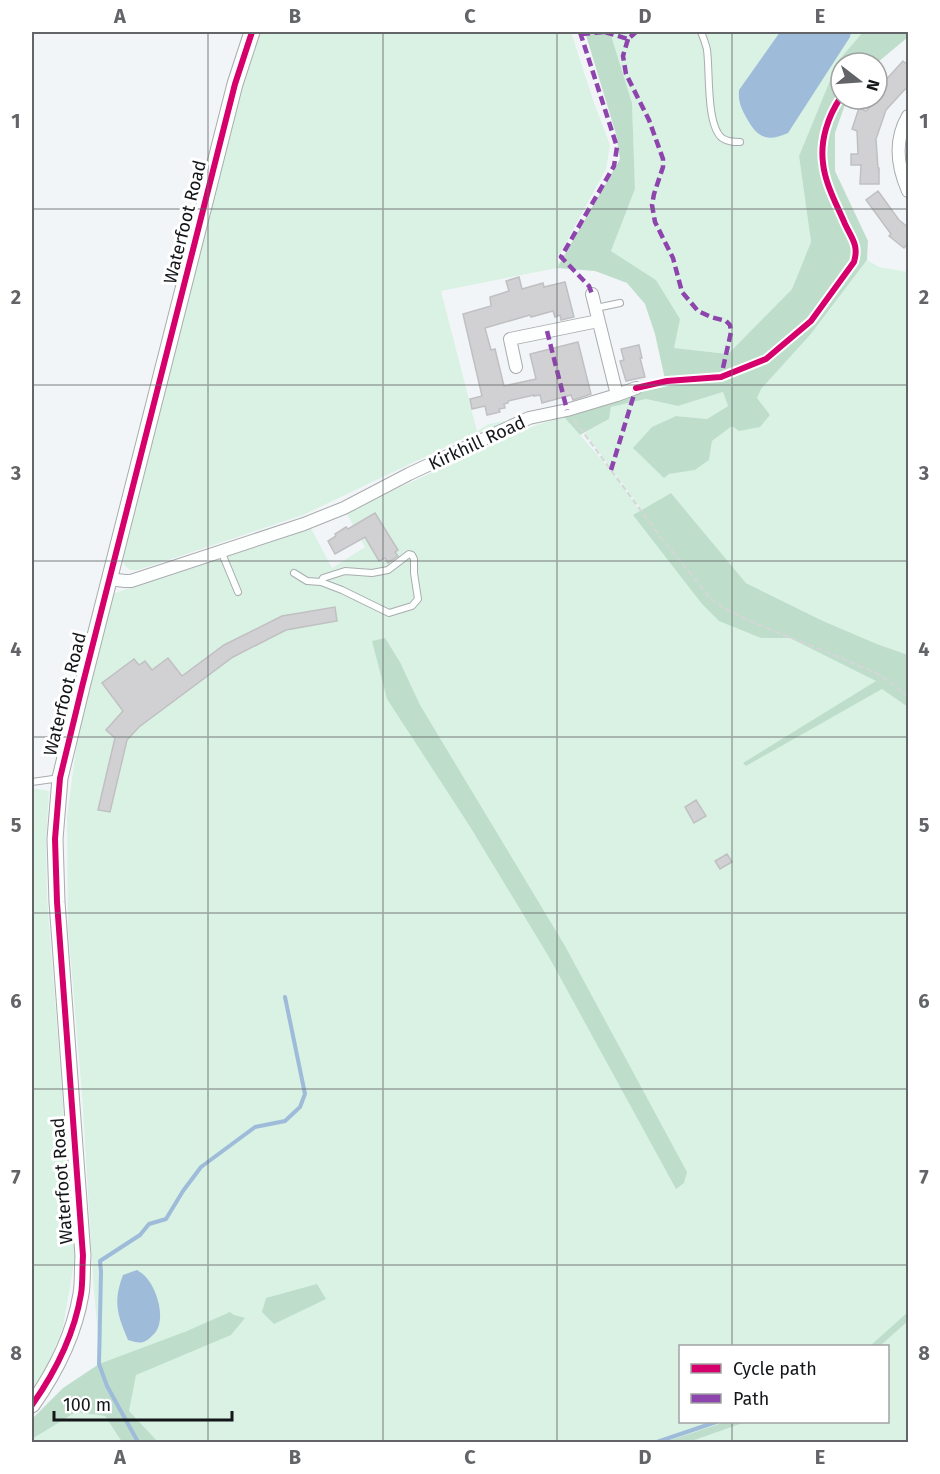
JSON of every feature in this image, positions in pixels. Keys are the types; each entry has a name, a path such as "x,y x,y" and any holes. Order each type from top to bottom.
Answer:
{"street":[{"name":"Waterfoot Road","path":"32,1405 59,1362 73,1327 81,1293 83,1256 57,891 55,839 60,778 235,84 252,32"},
{"path":"909,116 899,139 898,157 902,177 909,191"},
{"path":"592,294 617,395"},
{"path":"516,367 510,339 596,314"},
{"name":"Kirkhill Road","path":"109,579 131,580 304,524 344,508 409,474 529,418 567,410 636,388"}],"lane":[{"path":"701,32 707,49 715,128 721,137 730,142 741,142"},
{"path":"596,314 620,303"},
{"path":"220,551 238,592"},
{"path":"294,573 307,581 321,582 342,590 389,613 412,606 418,599 414,559 409,554 388,570 372,573 345,571 323,578 321,582"},
{"path":"32,782 60,778"}],"path":[{"path":"567,410 643,515 711,599 752,622 878,675 909,697"}],"green space":[{"path":"258,32 571,32 610,145 606,169 557,259 560,263 557,268 441,291 477,431 489,424 509,420 478,437 477,432 303,515 138,570 130,570 122,559 228,131"},
{"path":"585,32 610,32 632,103 635,189 611,251 656,280 680,319 674,348 728,354 792,289 811,242 799,156 829,83 829,111 843,111 835,133 835,171 868,241 867,260 810,335 761,389 757,398 770,415 760,427 739,431 732,426 712,441 709,460 695,470 669,474 664,478 633,448 652,427 676,416 707,419 728,406 723,392 678,406 646,399 611,407 609,419 580,435 564,417 559,405 666,384 655,334 645,304 627,283 595,271 557,268 620,159 616,134"},
{"path":"610,32 863,32 847,51 829,51 829,83 799,156 811,242 792,289 728,354 674,348 656,280 611,251 635,189 632,103"},
{"path":"863,32 908,32 908,37 889,53 889,51 847,51"},
{"path":"867,260 879,267 908,272 908,655 823,621 746,583 671,493 642,510 585,433 609,419 611,407 646,399 678,406 723,392 728,406 707,419 676,416 669,474 695,470 709,460 712,441 746,411 761,389 810,335"},
{"path":"564,417 611,470 643,515 821,650 908,699 908,1317 876,1345 679,1345 679,1423 727,1423 668,1442 135,1442 103,1388 68,927 67,817 77,742 109,595 311,528 332,568 365,547 346,512 536,425"},
{"path":"671,493 746,583 823,621 908,655 908,707 882,689 746,766 743,763 876,681 790,638 761,638 719,621 702,604 633,515"},
{"path":"385,638 400,662 420,705 565,946 687,1172 684,1183 676,1189 549,957 469,825 387,699 372,641"},
{"path":"32,788 49,791 46,841 47,897 76,1252 63,1327 45,1372 32,1391"},
{"path":"317,1284 326,1299 274,1324 262,1312 266,1298"},
{"path":"230,1312 245,1318 231,1335 136,1375 129,1411 158,1442 122,1442 105,1416 76,1412 32,1439 32,1419 63,1388 99,1364"},
{"path":"908,1312 908,1321 881,1345 871,1345"},
{"path":"908,1321 908,1442 689,1442 743,1423 889,1423 889,1345 881,1345"},
{"path":"76,1412 105,1416 122,1442 32,1442 32,1439"},
{"path":"722,1423 743,1423 689,1442 665,1442"}],"water":[{"path":"780,32 851,32 841,51 829,51 829,70 788,133 768,138 758,133 744,114 740,104 739,90"},
{"path":"137,1270 145,1276 153,1288 160,1313 158,1328 154,1334 145,1341 139,1342 128,1340 121,1323 117,1301 123,1275"}],"building":[{"path":"903,61 909,66 909,85 889,107 889,76"},
{"path":"858,111 886,111 876,139 879,184 860,184 861,165 851,165 851,154 858,154 857,131 852,129"},
{"path":"878,191 899,220 909,228 909,242 904,248 889,236 891,234 866,200"},
{"path":"519,277 522,289 543,283 544,287 565,282 574,317 561,320 560,315 555,317 553,311 485,328 491,350 495,349 504,386 536,379 530,354 578,342 591,394 573,400 571,395 542,403 540,395 534,395 508,401 504,404 505,408 499,409 500,412 487,415 485,406 472,409 470,399 482,396 463,314 491,306 490,297 509,291 506,281"},
{"path":"639,345 645,377 626,381 620,361 624,360 621,349"},
{"path":"375,513 398,550 395,552 398,556 388,563 385,558 379,561 365,537 335,554 328,541 346,527 348,529"},
{"path":"335,607 337,621 286,630 233,657 139,727 127,740 110,812 98,810 115,738 106,730 123,711 102,683 134,659 139,665 145,661 152,670 168,658 182,676 224,645 282,616"},
{"path":"696,800 706,816 694,823 685,807"},
{"path":"727,854 732,862 720,869 715,861"}],"waterway":[{"path":"138,1442 107,1386 99,1364 100,1261 140,1235 149,1224 166,1219 201,1167 255,1127 285,1121 300,1107 305,1094 285,997"},
{"path":"657,1442 713,1423"}],"marked path":[{"path":"580,32 617,147 614,166 561,257 589,286 592,294"},
{"path":"605,32 628,39 636,32"},
{"path":"581,34 605,32"},
{"path":"628,39 623,56 626,74 649,120 663,159 663,167 652,205 655,222 673,258 682,292 698,311 726,321 730,325 731,332 721,377"},
{"path":"547,331 567,410"},
{"path":"611,470 636,388"}],"cycle path":[{"path":"32,1405 49,1379 69,1339 78,1309 82,1280 83,1256 57,902 55,839 60,778 235,84 252,32"},
{"path":"636,388 667,381 721,377 766,359 811,321 854,262 856,251 854,242 826,179 823,163 826,128 833,111"}]}
